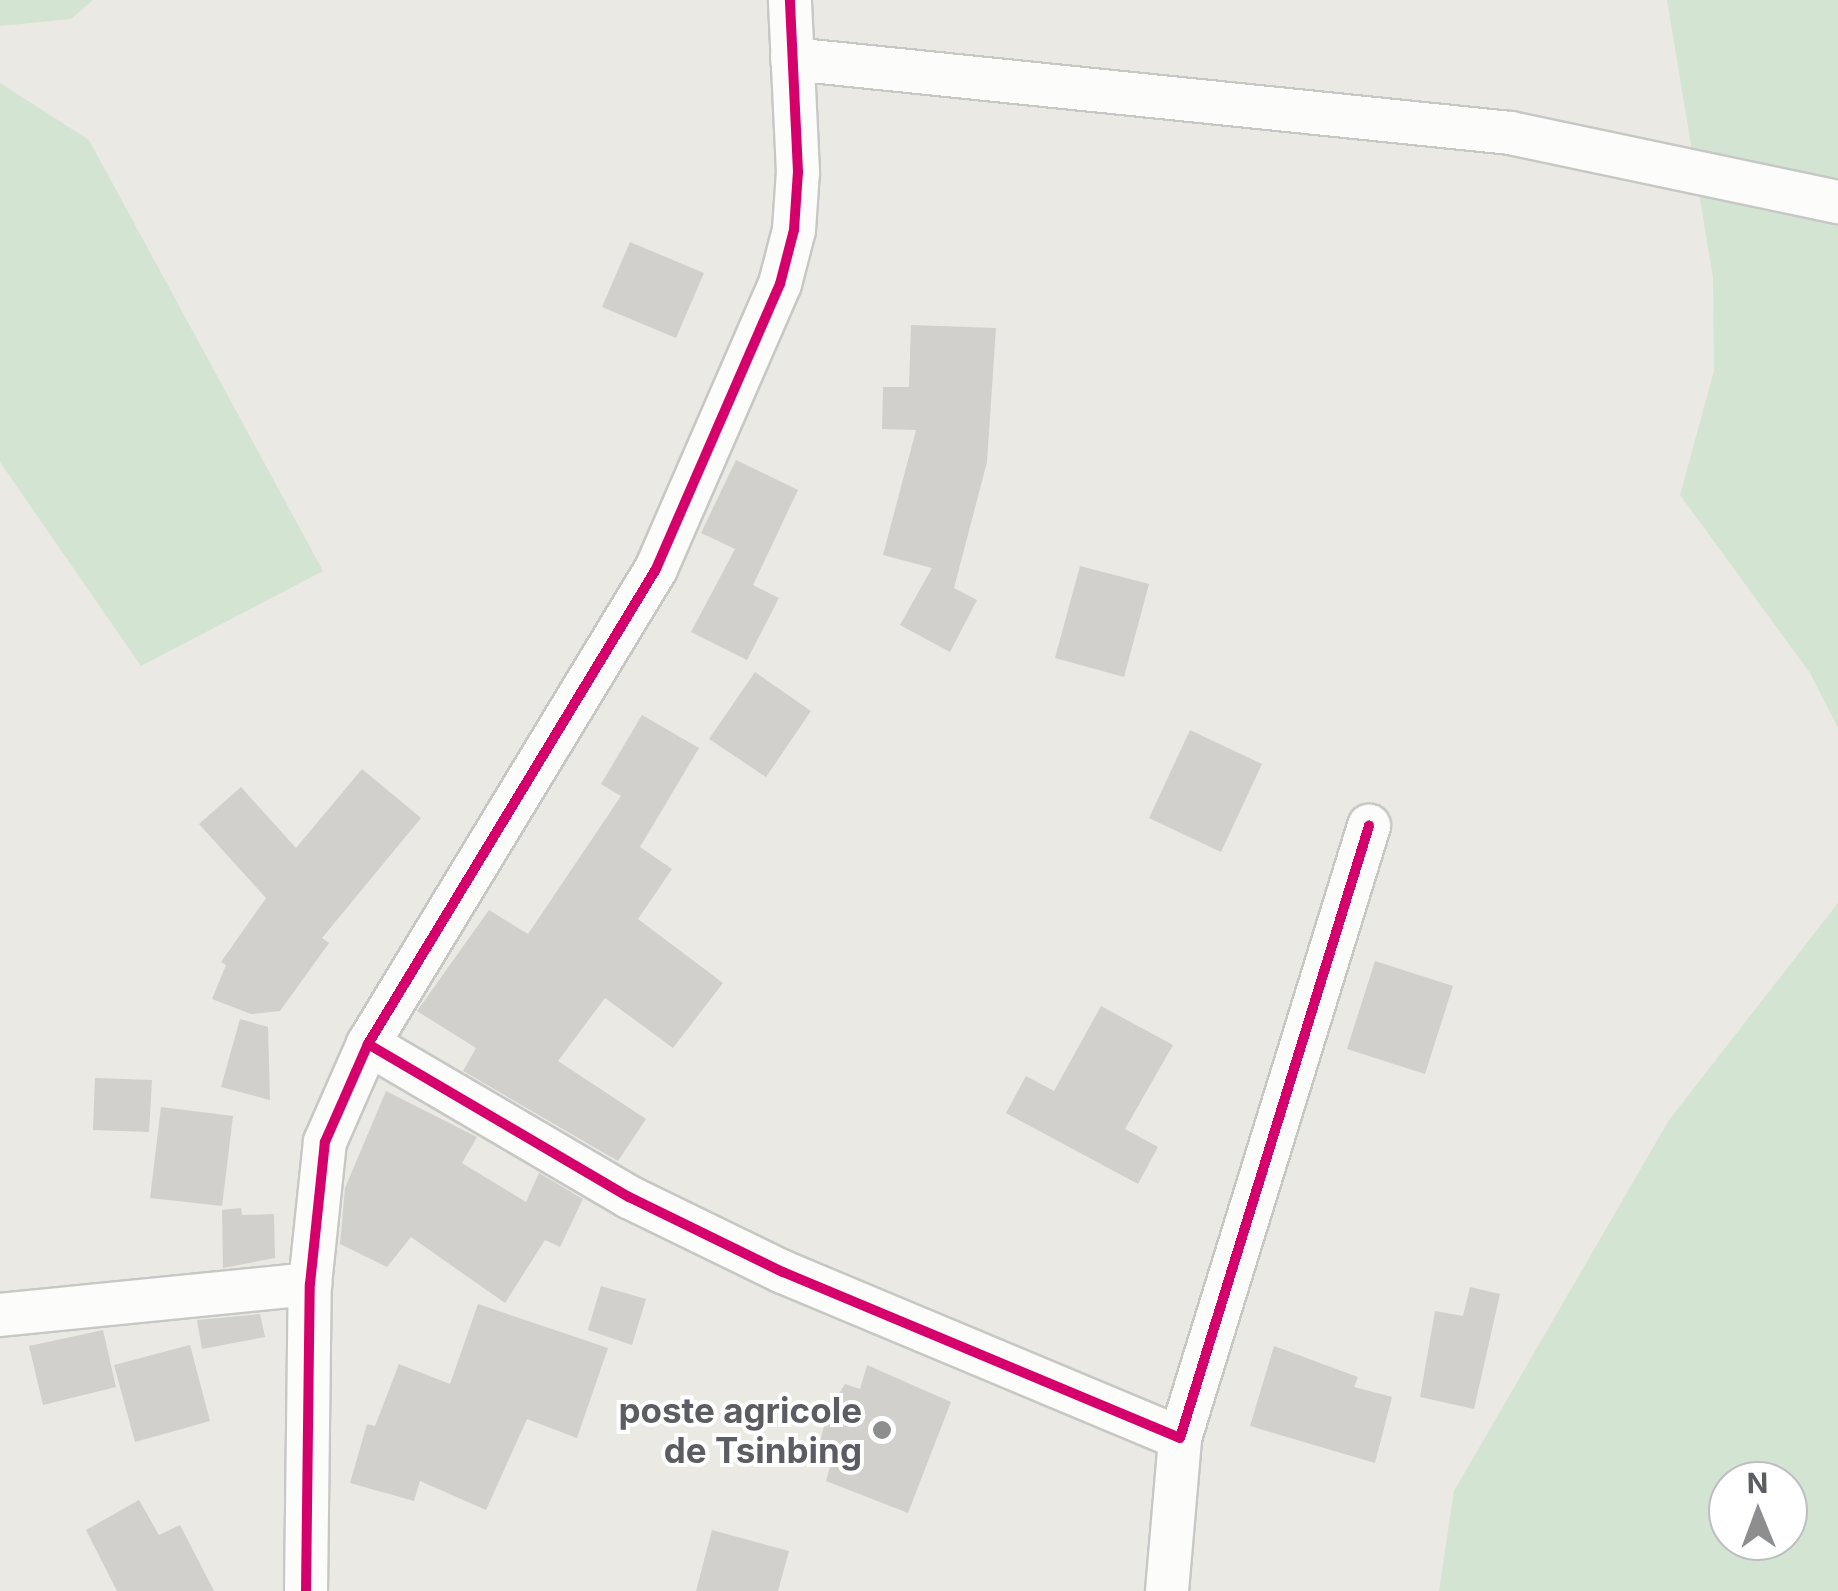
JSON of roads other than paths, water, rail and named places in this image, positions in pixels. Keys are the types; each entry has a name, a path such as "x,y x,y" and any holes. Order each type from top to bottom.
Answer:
{"street":[{"path":"306,1591 310,1284 325,1142 368,1044 656,569 780,284 794,230 798,172 790,0"},
{"path":"792,59 1510,134 1838,202"},
{"path":"1167,1591 1180,1438 1369,826"},
{"path":"368,1044 646,1206 801,1280 1180,1438"},
{"path":"0,1315 310,1284"}],"place":[{"name":"poste agricole de Tsinbing","path":"882,1430"}]}
